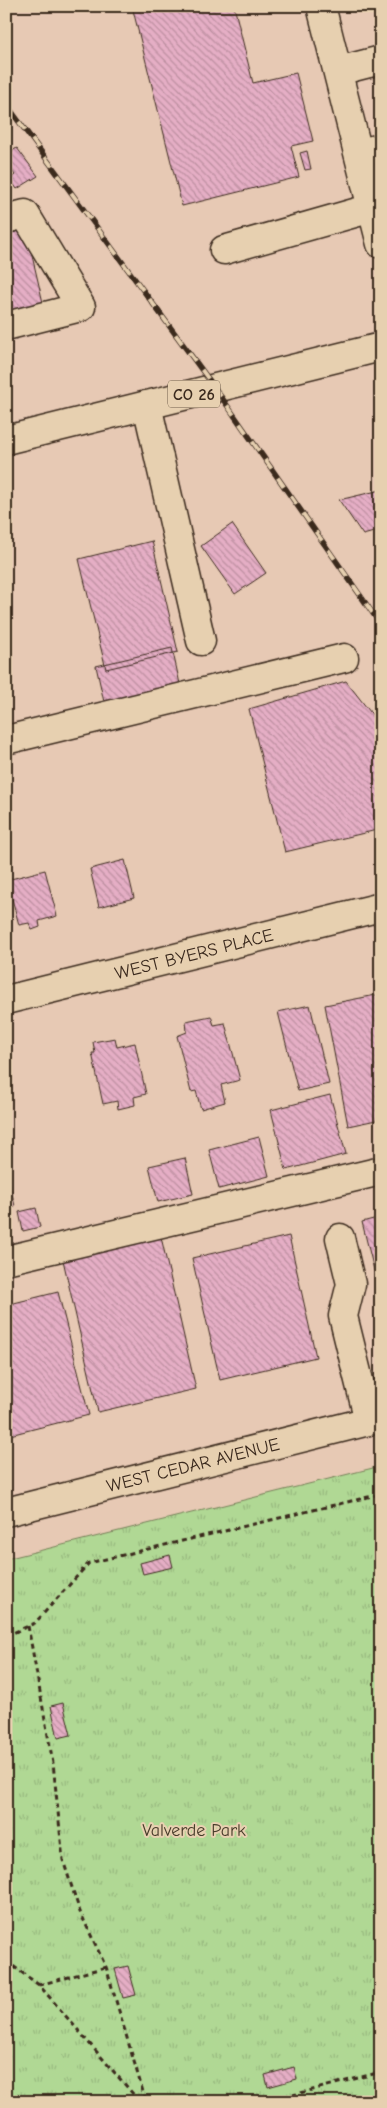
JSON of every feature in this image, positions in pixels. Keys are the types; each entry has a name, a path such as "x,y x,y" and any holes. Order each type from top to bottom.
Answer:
{"street":[{"path":"321,6 338,71 370,151 372,208 381,244"},
{"path":"338,71 381,60"},
{"path":"224,250 372,208"},
{"path":"6,219 25,214 81,307 6,326"},
{"name":"CO 26","path":"6,440 381,347"},
{"path":"147,406 201,641"},
{"path":"6,740 344,658"},
{"name":"WEST BYERS PLACE","path":"6,1000 381,907"},
{"path":"6,1260 381,1170"},
{"path":"340,1238 351,1284 343,1316 375,1420"},
{"name":"WEST CEDAR AVENUE","path":"6,1512 375,1420"}],"path":[{"path":"6,1636 35,1623 89,1562 381,1494"},
{"path":"28,1626 53,1763 63,1860 80,1912 106,1967 146,2102"},
{"path":"6,1961 39,1986 140,2102"},
{"path":"39,1986 106,1967"},
{"path":"266,2102 381,2072"}],"green space":[{"name":"Valverde Park","path":"381,1466 381,2102 6,2102 6,1559"}],"building":[{"path":"132,6 234,6 253,83 296,73 313,141 291,146 299,177 182,206"},
{"path":"17,148 38,176 17,189 10,179 15,175 6,163 6,154"},
{"path":"307,151 311,169 305,170 300,153"},
{"path":"26,230 44,307 6,316 6,234"},
{"path":"381,490 381,530 363,535 339,500"},
{"path":"232,524 266,573 235,594 201,546"},
{"path":"152,541 178,652 106,669 79,559"},
{"path":"172,648 180,684 104,702 96,666"},
{"path":"346,681 381,726 381,829 285,852 249,709"},
{"path":"125,860 134,898 99,907 90,869"},
{"path":"45,870 57,916 39,921 40,927 32,930 29,923 19,925 7,880"},
{"path":"381,994 381,1119 348,1126 325,1005"},
{"path":"310,1005 329,1084 298,1091 278,1012"},
{"path":"211,1016 214,1025 225,1023 240,1080 221,1085 225,1102 201,1109 196,1091 191,1092 177,1036 187,1032 186,1021"},
{"path":"115,1038 117,1047 135,1043 146,1094 134,1097 135,1105 118,1109 117,1101 103,1104 92,1053 95,1053 93,1042"},
{"path":"330,1095 346,1154 286,1170 271,1110"},
{"path":"259,1137 269,1176 219,1189 209,1150"},
{"path":"185,1158 193,1194 158,1202 149,1166"},
{"path":"6,1170 15,1206 6,1209"},
{"path":"36,1208 40,1227 23,1231 19,1212"},
{"path":"381,1217 381,1298 362,1222"},
{"path":"289,1236 316,1357 220,1380 192,1258"},
{"path":"161,1237 196,1389 98,1412 63,1260"},
{"path":"58,1292 89,1415 6,1436 6,1305"},
{"path":"170,1555 173,1567 143,1574 140,1563"},
{"path":"63,1703 71,1735 58,1738 51,1706"},
{"path":"128,1966 136,1995 123,1998 115,1969"},
{"path":"294,2067 297,2079 268,2087 265,2075"}],"railway":[{"path":"6,104 215,388 381,625"}]}
